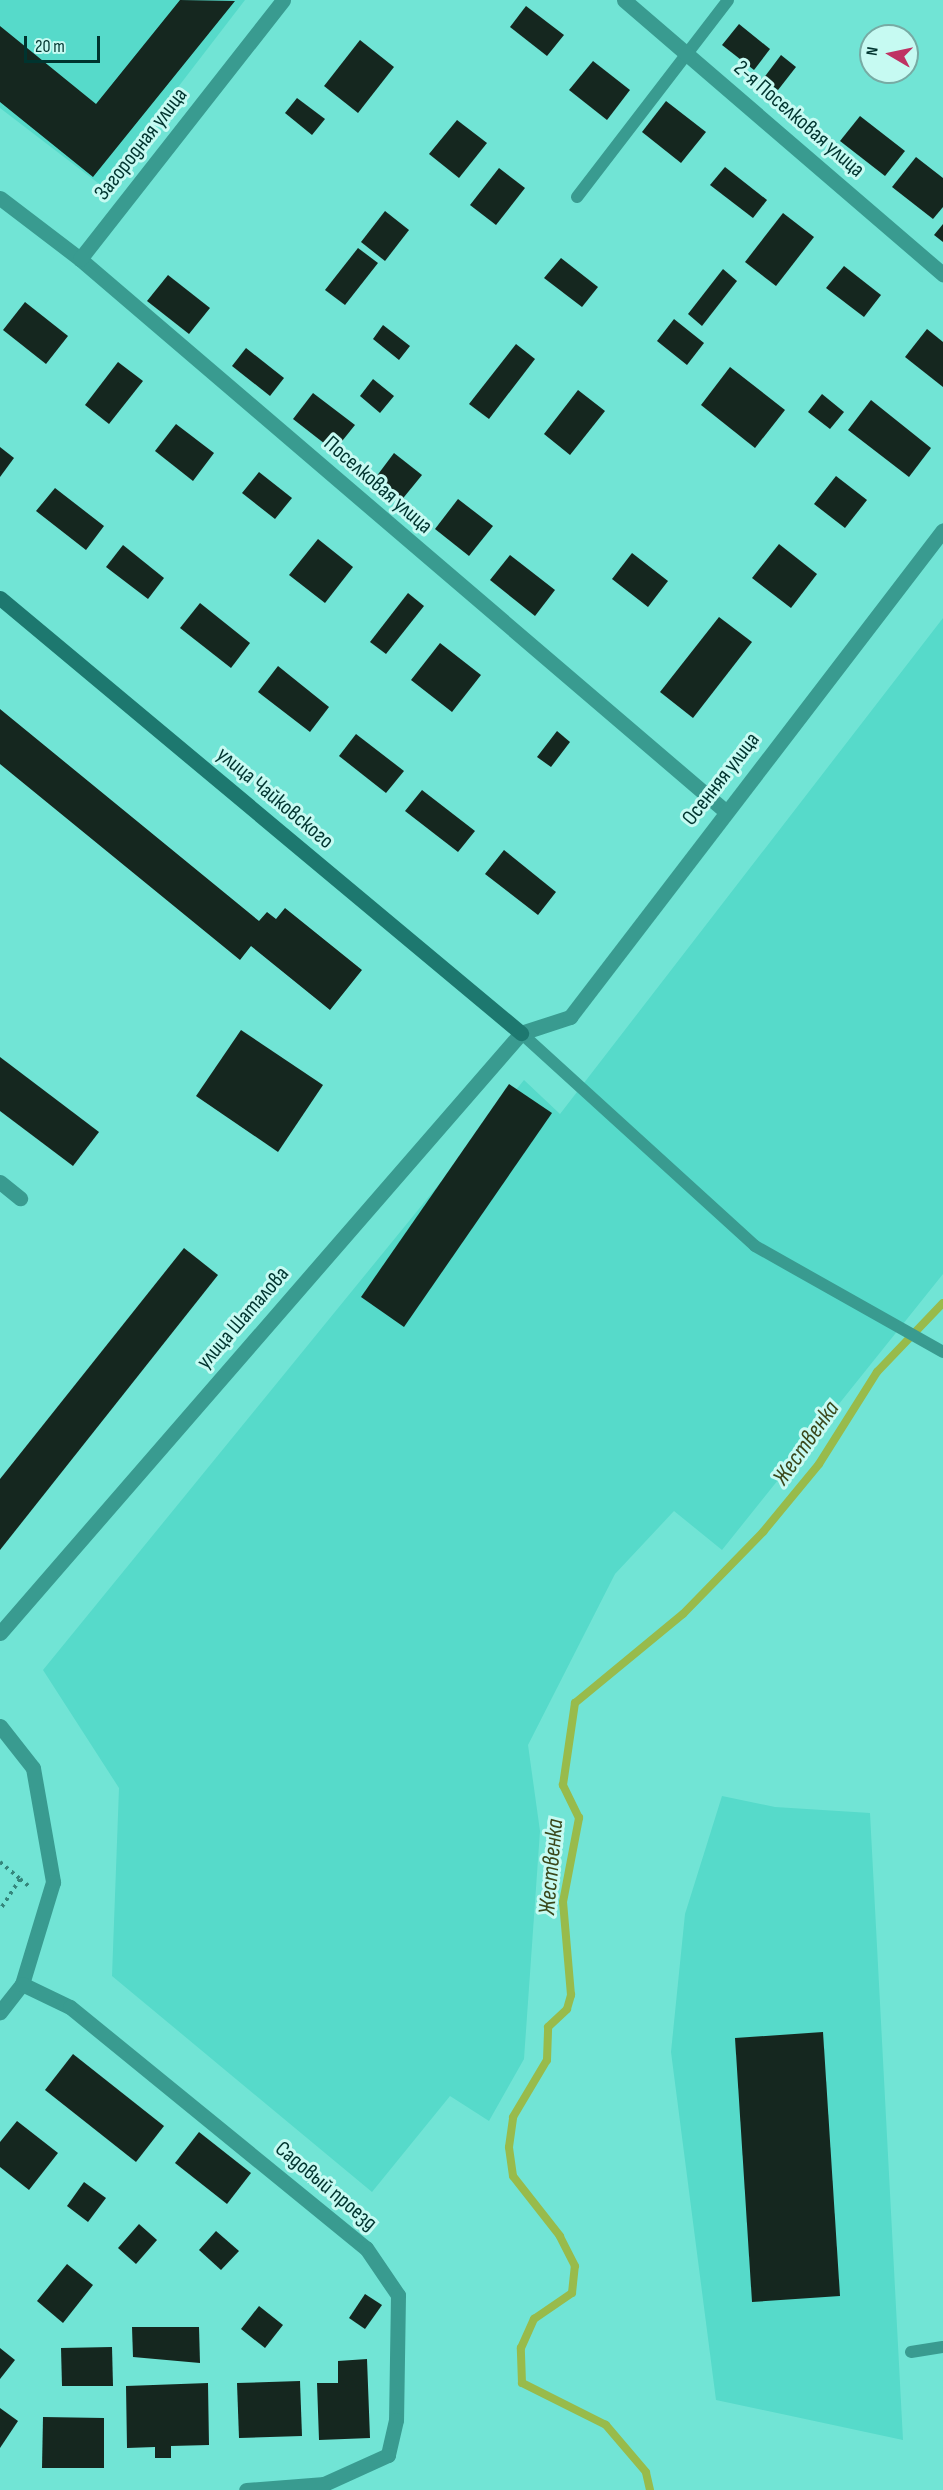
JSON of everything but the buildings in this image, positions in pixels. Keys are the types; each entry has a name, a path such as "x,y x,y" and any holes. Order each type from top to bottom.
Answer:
{"street":[{"name":"Загородная улица","path":"80,259 283,0"},
{"name":"2-я Поселковая улица","path":"624,0 687,51 943,274"},
{"name":"Поселковая улица","path":"0,198 80,259 724,810"},
{"name":"Осенняя улица","path":"521,1033 570,1017 724,810 943,530"},
{"name":"улица Чайковского","path":"0,598 521,1033"},
{"name":"улица Шаталова","path":"0,1633 521,1033"},
{"path":"0,1182 20,1198"},
{"path":"0,1726 33,1768 52,1882 22,1984 0,2012"},
{"name":"Садовый проезд","path":"22,1984 70,2007 366,2248 398,2295 396,2420 388,2454 324,2484 246,2490"}],"lane":[{"path":"577,197 728,0"},
{"path":"521,1033 754,1246 943,1352"},
{"path":"911,2352 943,2347"}],"path":[{"path":"0,1862 20,1879 0,1910"}],"shaded area":[{"path":"0,0 245,0 102,186 0,108"},
{"path":"943,618 943,1274 722,1550 674,1511 615,1574 528,1745 540,1831 524,2059 489,2121 450,2096 372,2192 112,1976 119,1788 43,1670 524,1080 560,1114"},
{"path":"722,1796 775,1807 870,1813 903,2440 716,2400 671,2052 685,1914"}],"waterway":[{"name":"Жественка","path":"650,2490 646,2472 606,2425 522,2383 521,2348 534,2319 572,2293 575,2266 560,2236 513,2176 509,2147 513,2117 547,2060 548,2027 567,2009 571,1995 563,1902 579,1818 563,1785 575,1703 683,1614 763,1532 819,1464 877,1372 943,1303"}]}
